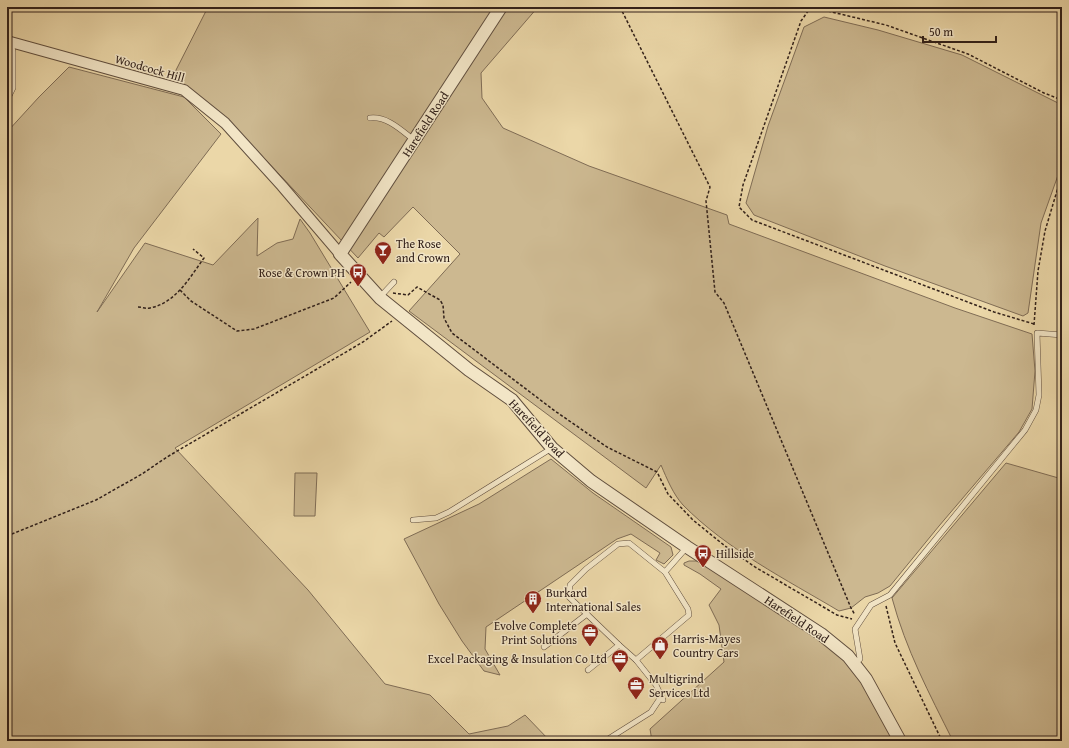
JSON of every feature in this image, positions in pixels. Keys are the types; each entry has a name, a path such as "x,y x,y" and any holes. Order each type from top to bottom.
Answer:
{"street":[{"name":"Harefield Road","path":"501,7 340,254 380,298 469,370 512,400 552,448 591,481 687,547 821,634 848,656 866,679 900,741"},
{"name":"Woodcock Hill","path":"9,42 184,90 225,123 282,186 340,254"}],"lane":[{"path":"7,100 14,88 13,52 9,42"},
{"path":"370,118 377,117 383,119 400,129 414,140"},
{"path":"380,298 394,282"},
{"path":"854,664 860,659 855,629 871,605 890,595 1025,430 1036,410 1039,395 1037,333 1062,334"},
{"path":"413,520 436,518 442,515 552,448"},
{"path":"605,741 651,712 662,699 656,685 636,660 569,597 570,585 586,569 618,544 629,543 665,572 688,609 689,615 636,660"},
{"path":"665,572 687,547"},
{"path":"544,647 587,614"},
{"path":"588,670 619,645"}],"path":[{"path":"620,7 710,188 706,201 715,292 724,303 851,608 860,621"},
{"path":"1034,324 994,312 752,220 739,207 743,185 801,21 811,7 886,25 968,54 1044,93 1062,100"},
{"path":"1037,333 1034,324 1038,271 1045,231 1062,174"},
{"path":"138,307 149,308 166,302 180,290 204,258 193,249"},
{"path":"180,290 191,301 237,331 254,329 334,298 358,275"},
{"path":"393,293 408,295 417,287 440,300 443,305 444,318 452,333 555,411 601,442 657,472 668,494 693,520 725,546 755,567 837,615 860,621"},
{"path":"7,536 96,500 142,474 167,457 362,342 396,319 396,311"},
{"path":"884,598 895,642 942,741"}],"shaded area":[{"path":"208,7 538,7 481,73 482,98 503,128 589,166 727,215 729,224 955,308 1032,334 1035,371 1032,409 1019,432 890,586 878,593 865,597 851,608 839,611 758,563 718,536 683,505 670,486 661,465 646,488 409,311 460,254 413,207 384,237 379,233 358,258 231,123 173,76"},
{"path":"824,17 878,30 962,55 1062,105 1062,164 1041,223 1028,313 1023,316 885,266 754,215 746,203 768,126 804,27"},
{"path":"69,67 184,97 221,134 134,248 97,312 145,243 213,265 258,218 257,256 277,243 293,239 300,219 370,332 175,448 308,590 385,684 430,695 469,734 508,726 525,715 550,741 7,741 7,132"},
{"path":"551,459 593,493 671,547 673,555 664,564 656,560 660,553 631,534 617,539 486,627 485,649 500,675 484,671 462,641 439,604 404,539 479,504"},
{"path":"1006,463 1062,479 1062,739 1060,741 953,741 911,653 892,598"},
{"path":"295,473 317,473 315,516 294,516"},
{"path":"689,561 698,561 825,643 845,660 859,678 894,741 652,741 650,729 724,662 719,625 709,605 721,589 684,565 684,563"}],"place":[{"name":"The Rose and Crown","path":"383,265"},
{"name":"Rose & Crown PH","path":"358,287"},
{"name":"Hillside","path":"703,568"},
{"name":"Burkard International Sales","path":"533,614"},
{"name":"Evolve Complete Print Solutions","path":"590,647"},
{"name":"Harris-Mayes Country Cars","path":"660,660"},
{"name":"Excel Packaging & Insulation Co Ltd","path":"620,673"},
{"name":"Multigrind Services Ltd","path":"636,700"}]}
